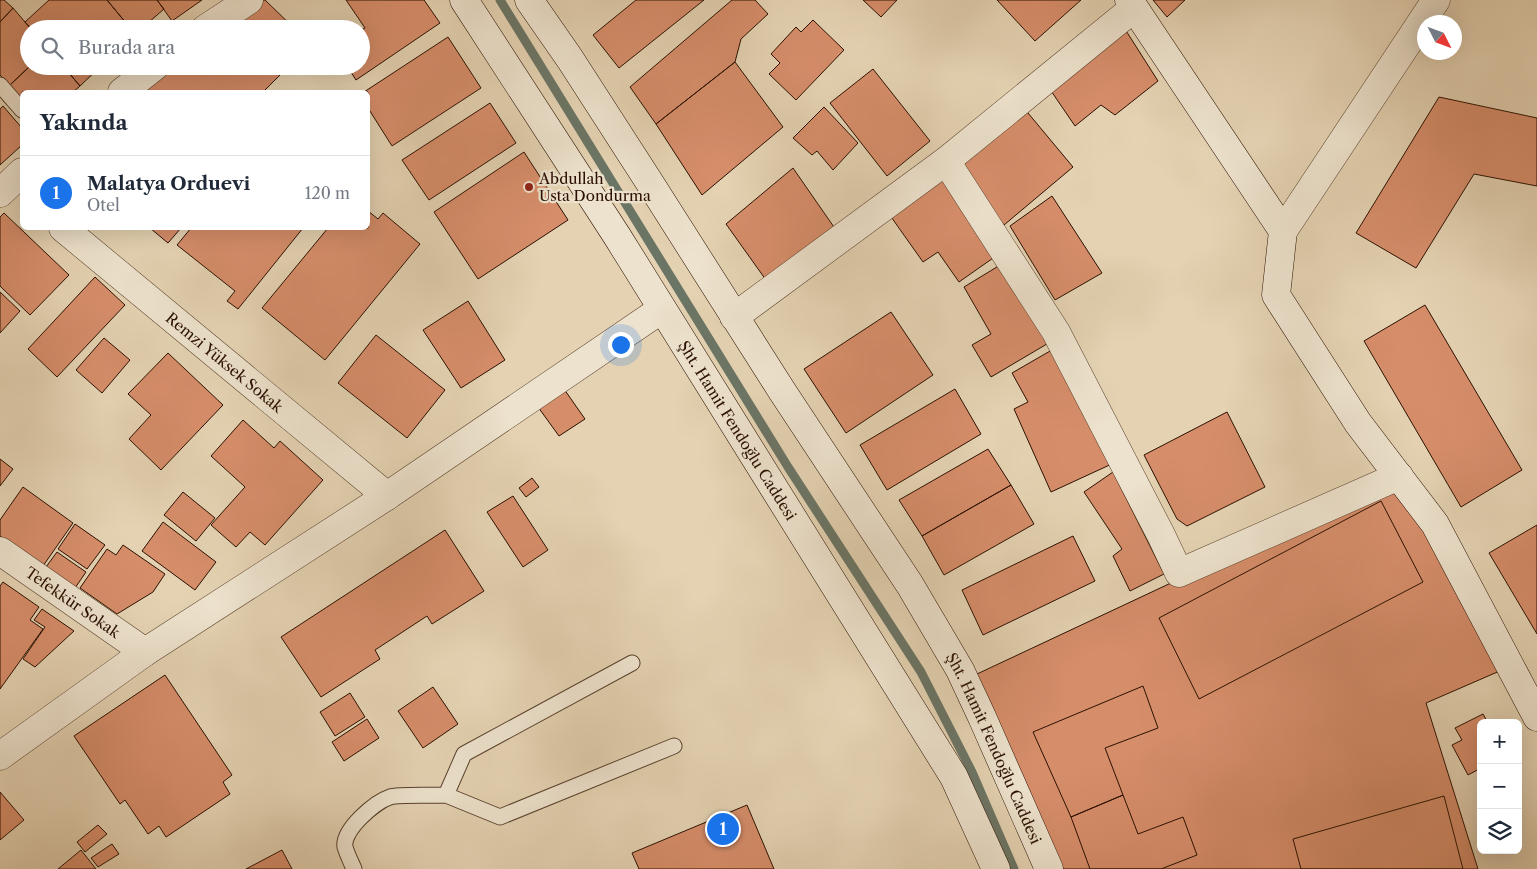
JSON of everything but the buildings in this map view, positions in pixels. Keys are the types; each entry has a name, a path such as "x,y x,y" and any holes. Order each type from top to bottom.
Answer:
{"street":[{"path":"219,20 249,0"},
{"name":"Şht. Hamit Fendoğlu Caddesi","path":"464,0 662,308 954,777 996,869"},
{"name":"Şht. Hamit Fendoğlu Caddesi","path":"530,0 612,123 734,316 910,585 960,670 1049,869"},
{"path":"1436,0 1283,231 1276,295 1358,423 1435,524 1537,717"},
{"path":"734,316 946,161 1132,4 1283,231"},
{"path":"125,90 144,75"},
{"path":"946,161 1056,332 1179,573 1399,476"},
{"name":"Remzi Yüksek Sokak","path":"65,230 387,496"},
{"path":"0,756 145,652 387,496 662,308"},
{"name":"Tefekkür Sokak","path":"0,551 145,652"}],"lane":[{"path":"0,85 20,108"},
{"path":"446,796 464,754 632,663"},
{"path":"354,869 345,846 348,833 372,807 391,797 446,796 500,817 674,746"}],"waterway":[{"path":"500,0 788,467 921,672 972,772 1014,869"}],"place":[{"name":"Abdullah Usta Dondurma","path":"529,187"},
{"name":"Malatya Orduevi","path":"723,829"}]}
